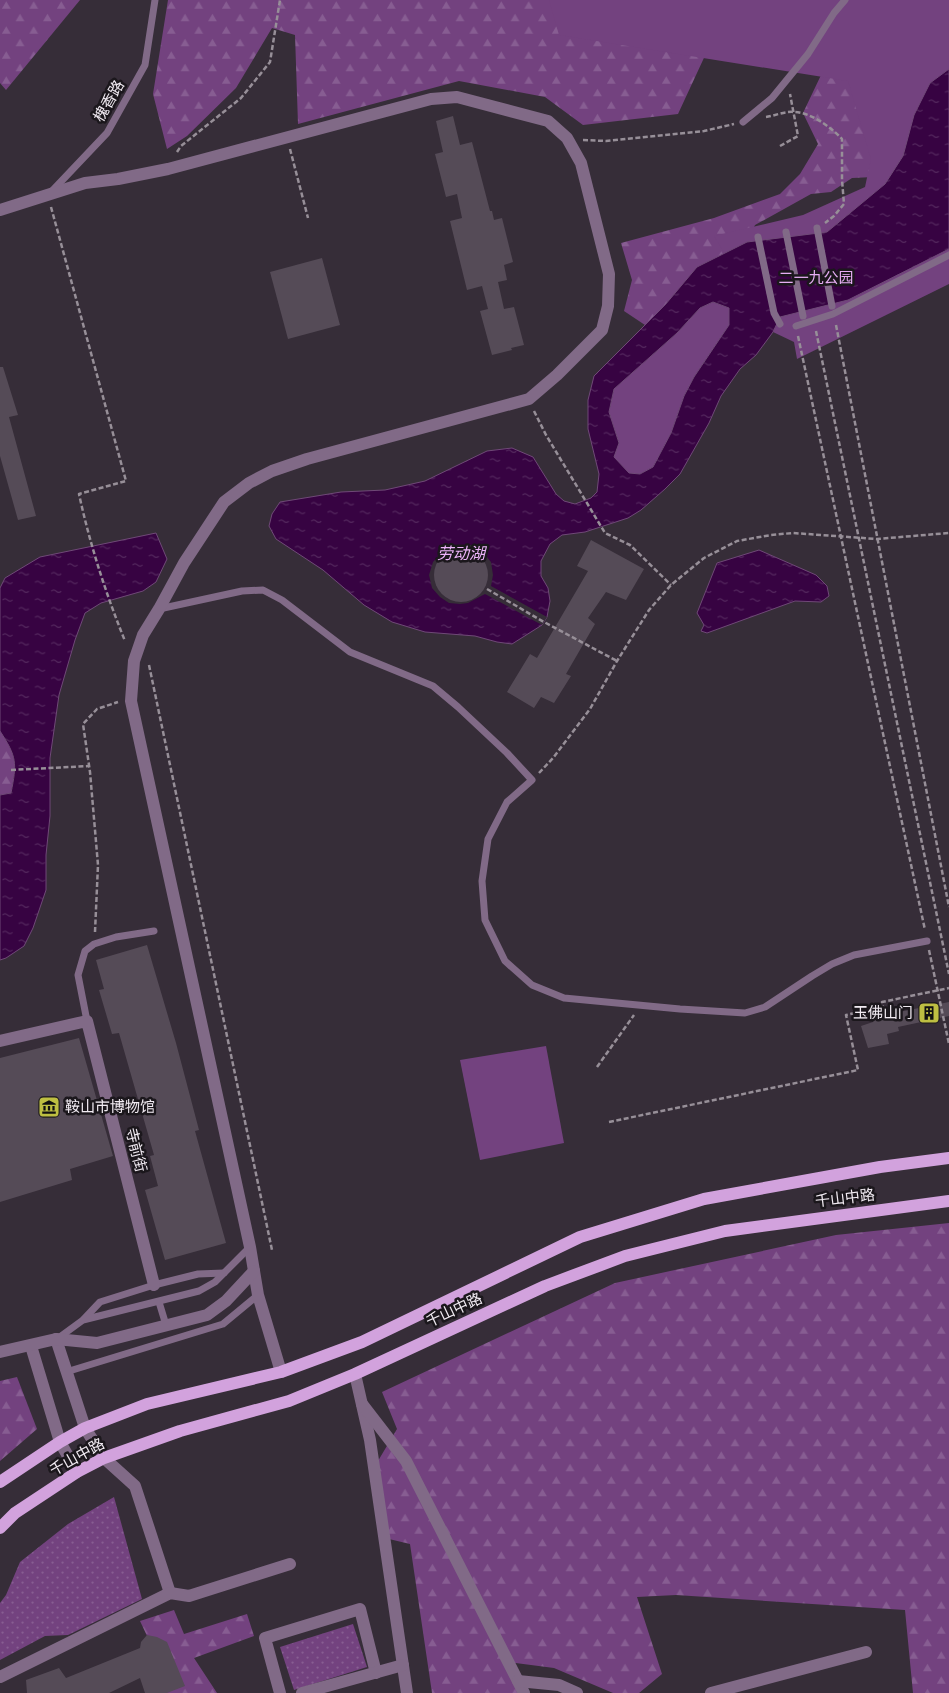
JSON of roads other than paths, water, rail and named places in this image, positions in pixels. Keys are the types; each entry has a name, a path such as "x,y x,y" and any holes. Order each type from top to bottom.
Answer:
{"main road":[{"name":"千山中路","path":"0,1482 60,1442 85,1428 148,1404 281,1372 362,1342 580,1237 704,1199 880,1167 949,1158"},
{"name":"千山中路","path":"0,1528 15,1513 77,1472 104,1458 180,1432 289,1401 355,1374 545,1286 625,1256 725,1230 949,1201"}],"street":[{"path":"0,210 85,183 118,179 168,169 432,99 458,97 548,121 567,138 581,163 599,231 609,274 608,306 602,330 557,375 528,399 307,459 272,471 249,483 224,502 184,563 159,610 142,635 134,661 132,701 250,1247 258,1295 281,1372"},
{"path":"0,1041 87,1021"},
{"name":"寺前街","path":"87,1021 154,1285"},
{"path":"0,1352 56,1339 97,1343 207,1315 226,1301 254,1270"},
{"path":"56,1339 85,1428 104,1458 134,1486 170,1594"},
{"path":"31,1346 60,1442 77,1472"},
{"path":"355,1374 370,1440 407,1693"},
{"path":"362,1404 406,1461 524,1693"},
{"path":"0,1676 170,1594 189,1596 290,1564"},
{"path":"280,1693 266,1638 360,1609 376,1673"},
{"path":"711,1693 866,1652"},
{"path":"302,1693 403,1665"},
{"path":"518,1681 559,1685 577,1693"}],"lane":[{"name":"槐香路","path":"47,196 107,133 145,65 155,0"},
{"path":"743,122 772,98 788,80 845,0"},
{"path":"817,228 833,310"},
{"path":"786,232 803,316"},
{"path":"758,237 774,314 780,324"},
{"path":"796,326 813,320 949,255"},
{"path":"159,610 242,591 264,590 282,600 350,652 378,665 434,686 507,753 532,780 507,802 488,839 482,881 485,920 505,960 532,985 564,998 641,1006 745,1013 765,1008 832,964 854,955 927,941"},
{"path":"87,1021 78,975 84,951 94,944 116,937 154,931"},
{"path":"83,1320 199,1291 215,1282 250,1247"},
{"path":"56,1339 83,1320 100,1302 154,1285 198,1274 224,1273"},
{"path":"66,1372 223,1324 258,1295"},
{"path":"159,1302 166,1325"}],"water":[{"name":"劳动湖","path":"949,69 949,249 848,300 780,317 773,332 756,355 740,369 721,396 709,423 680,474 665,489 641,510 628,518 585,532 562,535 550,544 541,561 541,576 548,588 550,601 547,617 542,625 512,644 475,636 425,632 392,622 364,605 323,570 276,539 269,526 272,514 280,502 341,492 385,490 425,481 487,451 512,448 533,457 556,494 564,501 575,504 591,498 597,492 599,474 588,429 588,400 594,376 665,305 697,267 747,242 827,232 885,184 903,156 914,115 930,83","holes":["713,302 729,308 729,325 694,377 684,396 671,433 653,467 640,474 629,473 614,457 619,443 609,412 614,389 677,333 700,308"]},
{"path":"156,533 167,559 156,582 143,591 101,603 85,613 75,640 59,695 50,758 50,816 46,855 46,890 33,928 24,946 0,960 0,795 11,793 15,767 13,754 0,731 0,588 5,578 40,557"},
{"path":"759,550 816,575 827,586 829,596 821,602 795,601 707,633 701,631 704,625 697,613 717,563"}],"place":[{"name":"玉佛山门","path":"929,1013"},
{"name":"鞍山市博物馆","path":"49,1107"}],"park label":[{"name":"二一九公园","path":"816,278"}]}
